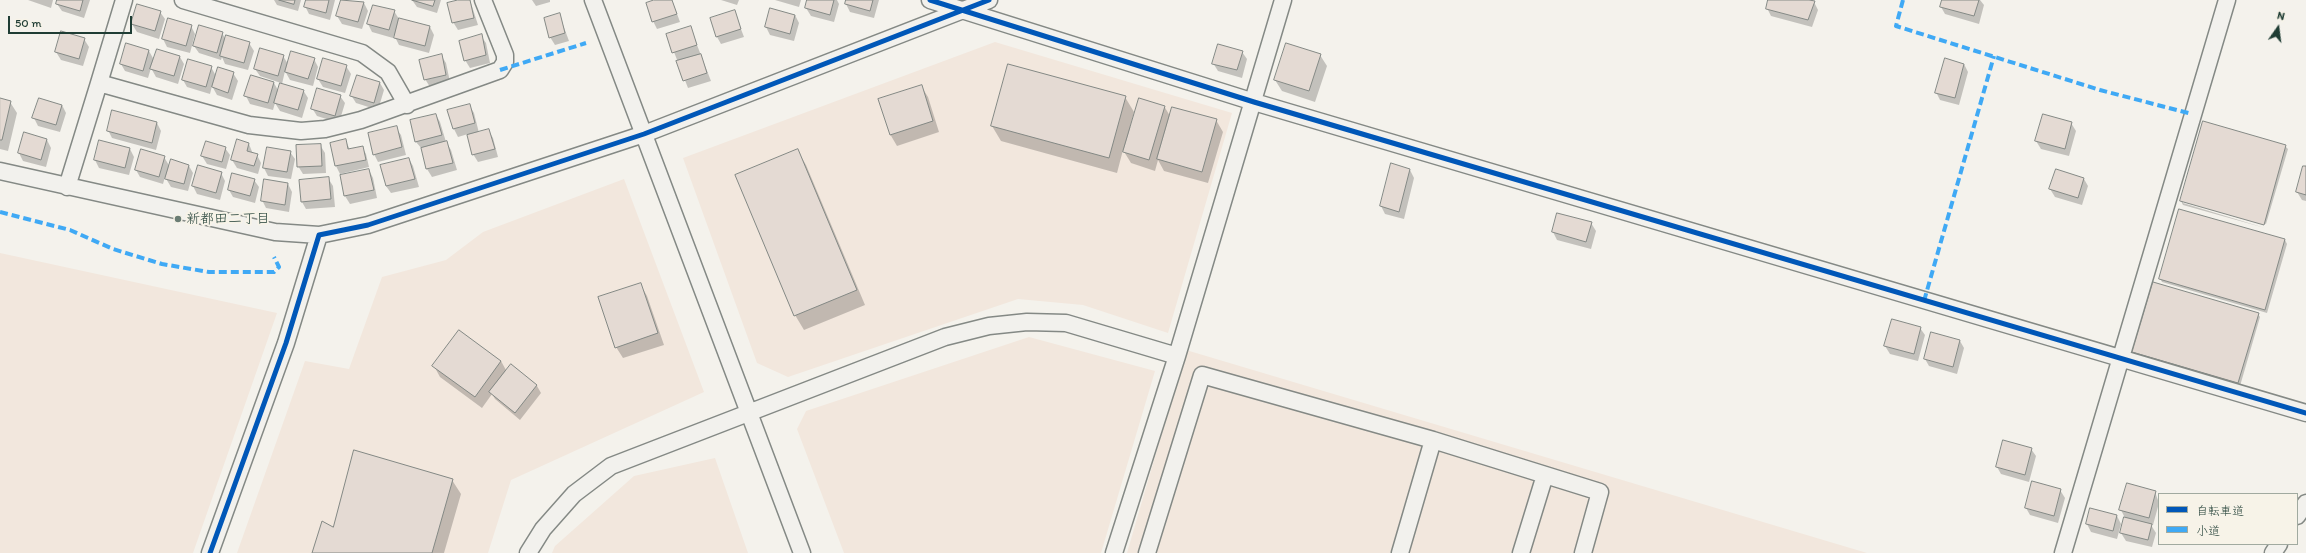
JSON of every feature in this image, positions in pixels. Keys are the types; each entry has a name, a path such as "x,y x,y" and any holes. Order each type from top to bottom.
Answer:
{"street":[{"path":"67,187 124,0"},
{"path":"183,0 362,53 388,72 407,105"},
{"path":"99,83 249,125 282,130 325,129 348,124 407,105 500,70 503,67 505,55 483,0"},
{"path":"593,0 802,553"},
{"path":"930,0 1254,102 2306,412"},
{"path":"1114,553 1176,356 1284,0"},
{"path":"2063,553 2227,0"},
{"path":"0,171 275,232 319,235 368,225 644,134 982,1"},
{"path":"210,553 286,342 319,235"},
{"path":"528,553 543,529 574,494 612,466 667,443 945,337 989,326 1027,322 1066,323 1176,356"},
{"path":"1147,553 1202,375 1433,440 1600,492 1583,553"},
{"path":"1400,553 1433,440"},
{"path":"1521,553 1545,475"},
{"path":"2298,515 2306,503"}],"shaded area":[{"path":"995,42 1232,113 1168,333 1083,305 1018,299 788,377 757,363 683,158"},
{"path":"624,179 704,392 511,480 488,553 237,553 305,361 349,369 382,277 446,260 483,232"},
{"path":"0,253 277,313 193,553 0,553"},
{"path":"1029,337 1155,371 1101,553 844,553 797,429 806,411"},
{"path":"1186,350 1867,553 1127,553"},
{"path":"715,458 748,553 552,553 555,546 634,476"}],"building":[{"path":"57,0 83,0 80,11 56,4"},
{"path":"279,0 295,0 294,4"},
{"path":"306,0 329,0 326,13 304,7"},
{"path":"341,0 364,2 358,22 336,16"},
{"path":"412,0 435,0 433,6"},
{"path":"458,0 470,0 474,18 452,23 447,3"},
{"path":"654,0 672,0 677,14 652,22 646,3"},
{"path":"807,0 834,0 830,15 805,8"},
{"path":"846,0 873,0 870,11 845,4"},
{"path":"1768,0 1815,1 1808,20 1766,9"},
{"path":"1942,0 1979,0 1974,16 1940,7"},
{"path":"137,4 161,11 155,31 131,24"},
{"path":"373,5 395,10 389,30 367,24"},
{"path":"770,8 795,15 790,34 765,27"},
{"path":"735,10 741,29 716,37 710,18"},
{"path":"560,13 565,33 549,38 544,18"},
{"path":"168,18 192,25 186,46 162,39"},
{"path":"399,18 430,26 425,46 394,38"},
{"path":"199,25 223,32 217,53 193,46"},
{"path":"691,26 697,45 672,53 666,34"},
{"path":"61,31 85,38 79,59 55,52"},
{"path":"482,34 486,55 464,61 459,41"},
{"path":"226,35 250,42 244,63 220,56"},
{"path":"126,43 149,50 143,71 120,64"},
{"path":"1286,43 1321,54 1309,91 1274,80"},
{"path":"1218,44 1243,51 1237,70 1212,64"},
{"path":"260,48 284,55 278,76 254,69"},
{"path":"157,49 180,56 174,76 150,69"},
{"path":"291,51 315,58 308,79 285,72"},
{"path":"442,54 446,75 424,80 419,60"},
{"path":"701,54 707,73 683,81 676,61"},
{"path":"323,58 347,65 341,86 317,79"},
{"path":"1945,58 1964,64 1955,98 1935,93"},
{"path":"188,59 212,66 206,87 182,80"},
{"path":"1008,64 1126,96 1109,158 991,126"},
{"path":"218,67 234,72 228,93 212,87"},
{"path":"251,75 274,82 268,103 244,96"},
{"path":"357,75 380,82 374,103 350,96"},
{"path":"280,83 304,90 298,110 274,103"},
{"path":"922,85 933,121 890,135 878,99"},
{"path":"317,88 341,95 335,116 311,109"},
{"path":"0,98 11,101 2,140 0,140"},
{"path":"39,98 62,105 56,125 32,118"},
{"path":"1139,98 1165,106 1149,160 1123,152"},
{"path":"470,104 475,123 453,129 447,110"},
{"path":"1172,107 1217,119 1202,172 1157,159"},
{"path":"112,110 157,122 152,143 107,131"},
{"path":"436,114 442,135 415,142 410,120"},
{"path":"2043,114 2072,122 2065,149 2035,141"},
{"path":"2203,121 2286,145 2264,225 2180,201"},
{"path":"397,126 402,147 373,155 368,133"},
{"path":"489,129 495,149 472,155 467,135"},
{"path":"24,132 47,139 41,160 18,153"},
{"path":"237,139 249,143 247,151 258,154 254,166 231,160"},
{"path":"346,139 348,149 363,146 366,160 335,166 330,143"},
{"path":"99,140 130,148 125,168 94,160"},
{"path":"206,141 226,147 222,162 201,156"},
{"path":"447,141 453,163 426,169 421,148"},
{"path":"321,144 322,166 297,167 296,145"},
{"path":"267,147 291,151 287,172 263,168"},
{"path":"141,149 165,156 159,177 135,170"},
{"path":"798,149 857,290 794,316 735,175"},
{"path":"409,158 415,179 386,186 380,165"},
{"path":"171,159 189,165 184,184 165,179"},
{"path":"1391,163 1410,169 1399,212 1380,206"},
{"path":"198,165 222,172 216,193 192,186"},
{"path":"2303,166 2306,166 2306,195 2296,192"},
{"path":"369,169 374,190 344,196 340,175"},
{"path":"2056,169 2084,178 2078,198 2049,189"},
{"path":"232,173 255,179 250,196 228,190"},
{"path":"329,177 331,199 301,202 299,180"},
{"path":"264,179 288,183 285,205 261,201"},
{"path":"2179,209 2285,239 2265,310 2159,279"},
{"path":"1557,213 1592,222 1586,242 1552,232"},
{"path":"2153,282 2259,313 2238,383 2132,352"},
{"path":"641,283 658,333 615,348 598,297"},
{"path":"1892,319 1921,327 1914,354 1884,346"},
{"path":"459,330 501,361 475,397 432,366"},
{"path":"1931,332 1960,340 1953,367 1924,359"},
{"path":"511,364 537,385 515,413 489,392"},
{"path":"2003,440 2032,448 2025,475 1996,467"},
{"path":"354,450 453,479 432,553 312,553 322,521 333,527"},
{"path":"2032,481 2061,489 2054,516 2025,508"},
{"path":"2127,483 2156,491 2149,518 2119,510"},
{"path":"2090,508 2117,515 2113,531 2086,524"},
{"path":"2124,517 2152,524 2148,540 2120,533"}],"marked path":[{"path":"1903,0 1896,26 2100,90 2192,114"},
{"path":"500,70 586,43"},
{"path":"1924,301 1994,56"},
{"path":"0,212 70,230 113,249 162,264 209,272 274,272 279,267 274,257"}],"cycle path":[{"path":"930,0 1254,102 2306,413"},
{"path":"210,553 286,343 319,235 368,225 644,134 989,0"}],"place":[{"name":"新都田二丁目","path":"178,219"}]}
